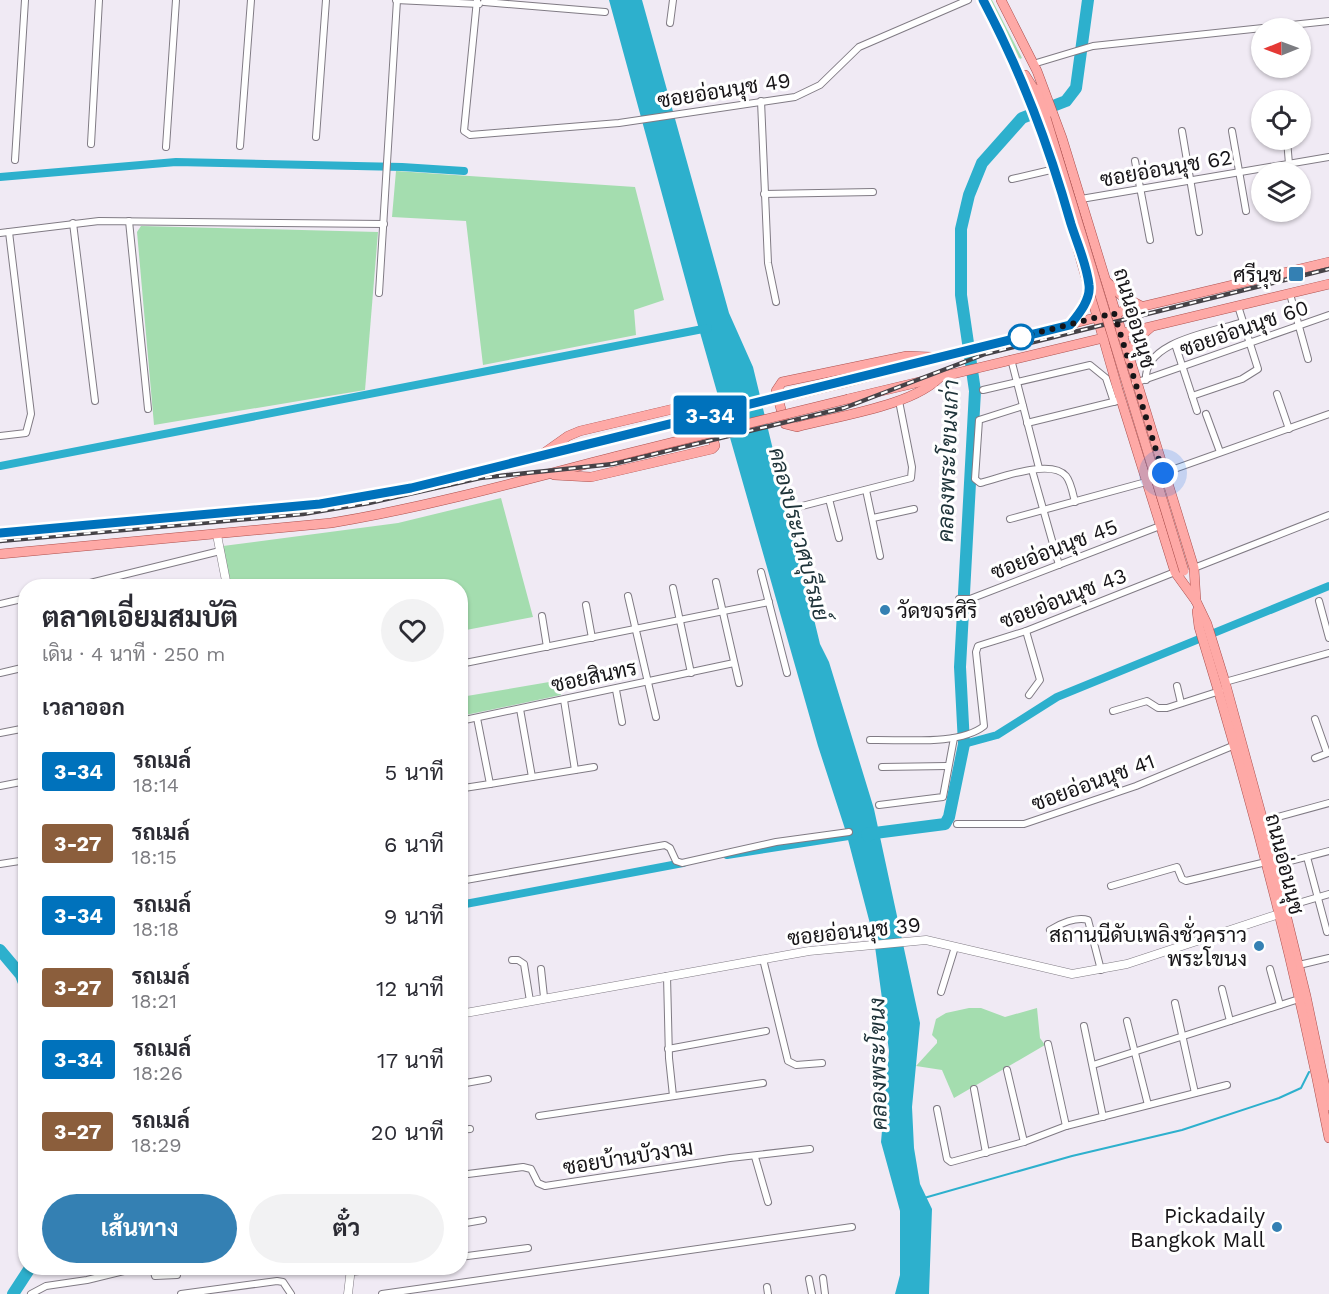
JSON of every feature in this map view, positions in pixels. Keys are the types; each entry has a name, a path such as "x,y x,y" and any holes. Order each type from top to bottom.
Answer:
{"main road":[{"name":"ถนนอ่อนนุช","path":"983,0 1012,56 1047,145 1090,287 1118,397 1160,526 1180,572 1196,601 1260,822 1329,1106"},
{"name":"ถนนอ่อนนุช","path":"1001,0 1040,79 1062,138 1135,383 1194,568 1196,601"},
{"name":"ถนนอ่อนนุช","path":"1024,50 1063,169 1180,572"},
{"name":"ถนนอ่อนนุช","path":"1012,56 1037,94"},
{"path":"1082,260 1092,265 1098,256"},
{"path":"0,532 320,504 411,488 844,383 1114,313 1329,262"},
{"path":"1105,280 1113,289 1143,307"},
{"path":"0,554 217,535 375,516 966,369 1329,284"},
{"path":"1070,325 1080,312 1090,287"},
{"path":"1128,359 1137,339 1152,326"},
{"path":"1073,344 1098,347 1105,352 1111,363"},
{"path":"939,358 908,356 782,382 776,391 785,424 792,427 899,400 927,390 942,375"},
{"path":"1118,397 1127,380 1135,383"},
{"path":"540,456 580,431 690,405 705,408 715,446 712,449 591,477 546,475"},
{"name":"ถนนอ่อนนุช","path":"1221,686 1236,745 1260,822"},
{"name":"ถนนอ่อนนุช","path":"1303,997 1329,1138"}],"street":[{"path":"15,160 25,0"},
{"path":"91,144 99,0"},
{"path":"166,147 176,0"},
{"path":"240,146 250,0"},
{"path":"316,137 326,0"},
{"path":"379,294 397,0 479,2 604,12"},
{"path":"670,23 673,0"},
{"name":"ซอยอ่อนนุช 49","path":"479,2 465,134 636,120 795,97 812,91 829,78 845,58 860,47 968,0"},
{"path":"1033,64 1077,49 1094,46 1329,21"},
{"path":"761,101 768,263 776,302"},
{"path":"1182,131 1199,232"},
{"path":"1232,131 1246,211"},
{"name":"ซอยอ่อนนุช 62","path":"1301,162 1329,157"},
{"path":"1136,161 1139,189 1150,240"},
{"path":"1012,179 1055,169"},
{"name":"ซอยอ่อนนุช 62","path":"1081,199 1251,170"},
{"path":"764,194 873,192"},
{"path":"0,233 73,223 129,221 384,224"},
{"path":"129,221 148,409"},
{"path":"73,223 94,401"},
{"path":"0,436 26,433 31,414 9,232"},
{"path":"1290,294 1308,360"},
{"path":"1192,396 1255,372 1257,367 1238,306"},
{"name":"ซอยอ่อนนุช 60","path":"1135,383 1329,315"},
{"path":"1146,380 1145,370 1151,358 1159,350 1243,322"},
{"path":"1174,344 1197,411"},
{"path":"1011,359 1027,423 1043,512 1059,565"},
{"path":"983,390 1090,365 1107,378 1118,397 1027,423"},
{"path":"1277,394 1289,429"},
{"path":"798,507 909,479 913,474 899,400"},
{"path":"1023,406 979,420 974,475 980,483 1036,469 1058,470 1067,477 1076,502"},
{"path":"1206,414 1220,452"},
{"path":"1163,473 1329,414"},
{"path":"1010,519 1043,512 1146,482"},
{"path":"866,490 880,556"},
{"path":"830,499 839,538"},
{"path":"873,519 914,510"},
{"path":"1194,568 1329,515"},
{"name":"ซอยอ่อนนุช 45","path":"964,599 1160,526"},
{"path":"217,535 226,579"},
{"path":"106,579 220,551"},
{"path":"761,572 788,674"},
{"name":"ซอยอ่อนนุช 43","path":"870,740 970,735 984,726 976,648 1180,572"},
{"path":"716,582 739,683"},
{"path":"673,588 691,673"},
{"path":"628,596 656,717"},
{"path":"0,604 18,600"},
{"path":"1319,601 1329,638"},
{"name":"ซอยสินทร","path":"468,662 769,602"},
{"path":"586,606 592,638"},
{"path":"542,616 547,647"},
{"path":"1026,631 1040,680 1029,695"},
{"path":"1113,711 1147,701 1158,708 1181,703 1221,686 1329,653"},
{"name":"ซอยสินทร","path":"468,720 734,663"},
{"path":"0,673 18,670"},
{"path":"1177,686 1181,703"},
{"path":"616,690 622,722"},
{"path":"564,700 575,770"},
{"path":"520,709 532,777"},
{"path":"477,718 490,784"},
{"path":"1315,719 1328,753 1315,758"},
{"path":"0,733 18,730"},
{"path":"879,805 943,797 947,766 957,737"},
{"name":"ซอยอ่อนนุช 41","path":"957,824 1024,824 1136,786 1236,745"},
{"path":"882,767 947,766"},
{"path":"468,787 594,767"},
{"path":"0,786 18,783"},
{"path":"1260,822 1329,803"},
{"path":"468,880 665,845 670,848 676,861 682,862 776,842 849,832"},
{"path":"1111,886 1177,867 1182,879 1186,881 1329,851"},
{"path":"1306,857 1327,932"},
{"path":"0,864 18,861"},
{"path":"1282,910 1329,894"},
{"name":"ซอยอ่อนนุช 39","path":"468,1013 544,997 824,949 926,940 1072,974 1127,964 1282,910"},
{"path":"1050,930 1082,918 1088,920 1101,970"},
{"path":"941,992 955,947"},
{"path":"1295,966 1329,958"},
{"path":"763,959 789,1061 796,1065 822,1063"},
{"path":"512,960 522,961 524,964 530,1001"},
{"path":"541,969 544,997"},
{"path":"1270,969 1280,1005"},
{"path":"667,976 668,1049 673,1096"},
{"path":"1222,989 1230,1021"},
{"path":"1093,1065 1303,997"},
{"path":"1175,1003 1195,1093"},
{"path":"1127,1020 1148,1105"},
{"path":"1084,1026 1103,1117"},
{"path":"668,1049 766,1031"},
{"path":"1048,1044 1066,1126"},
{"path":"1007,1070 1024,1142"},
{"path":"468,1083 488,1079"},
{"path":"539,1116 763,1083"},
{"path":"937,1109 948,1161 954,1162 1024,1142 1066,1126 1227,1085"},
{"path":"974,1089 986,1153"},
{"name":"ซอยบ้านบัวงาม","path":"468,1174 523,1167 531,1169 538,1183 545,1186 680,1165 810,1149"},
{"path":"755,1157 768,1202"},
{"path":"468,1223 483,1220"},
{"path":"382,1294 852,1227"},
{"path":"468,1256 528,1248"},
{"path":"31,1294 46,1286 107,1275"},
{"path":"155,1275 177,1275"},
{"path":"348,1294 350,1275"},
{"path":"823,1278 825,1294"},
{"path":"809,1279 812,1294"},
{"path":"181,1294 277,1281 283,1282 291,1294"}],"green space":[{"path":"988,0 992,0 1022,58 1020,59"},
{"path":"396,171 635,187 664,300 634,310 636,335 483,365 466,221 392,217"},
{"path":"141,226 378,232 365,390 154,425 137,232"},
{"path":"501,498 533,617 468,630 468,579 230,579 223,546 398,523"},
{"path":"555,681 561,695 468,715 468,696"},
{"path":"981,1008 1005,1017 1037,1008 1040,1038 1045,1045 954,1098 942,1070 916,1066 937,1043 932,1035 936,1019 946,1013"}],"water":[{"path":"609,0 642,0 729,313 753,367 820,644 829,662 874,809 920,1023 912,1107 914,1148 920,1184 932,1209 929,1294 895,1294 900,1275 900,1211 881,1142 889,1051 874,939 846,832 818,746 695,315"}],"waterway":[{"name":"คลองพระโขนงเก่า","path":"868,836 867,834 945,824 949,817 964,744 960,667 975,391 961,295 961,229 969,195 982,163 1022,118 1066,101 1076,88 1088,0"},
{"path":"0,177 176,162 402,167 464,171"},
{"path":"0,466 708,328"},
{"path":"964,744 997,735 1057,697 1329,586"},
{"path":"727,855 855,835"},
{"path":"468,903 683,863"},
{"path":"0,950 18,971"},
{"path":"924,1198 1072,1156 1182,1130 1279,1098 1301,1088 1309,1072"},
{"path":"13,1294 25,1275"}],"railway":[{"path":"0,541 303,514 369,503 480,478 613,464 844,408 985,354 1329,269"}],"bus line":[{"name":"3-34","path":"0,533 320,504 411,488 844,383 1070,325 1085,303 1090,287 1047,145 1012,56 983,0"}],"place":[{"name":"ศรีนุช","path":"1296,274"},
{"name":"วัดขจรศิริ","path":"885,610"},
{"name":"สถานนีดับเพลิงชั่วคราว พระโขนง","path":"1259,946"},
{"name":"Pickadaily Bangkok Mall","path":"1277,1227"}],"route":[{"path":"1021,337 1114,313 1163,473"}],"water label":[{"name":"คลองประเวศบุรีรมย์","path":"799,534"},
{"name":"คลองพระโขนง","path":"878,1064"}]}
